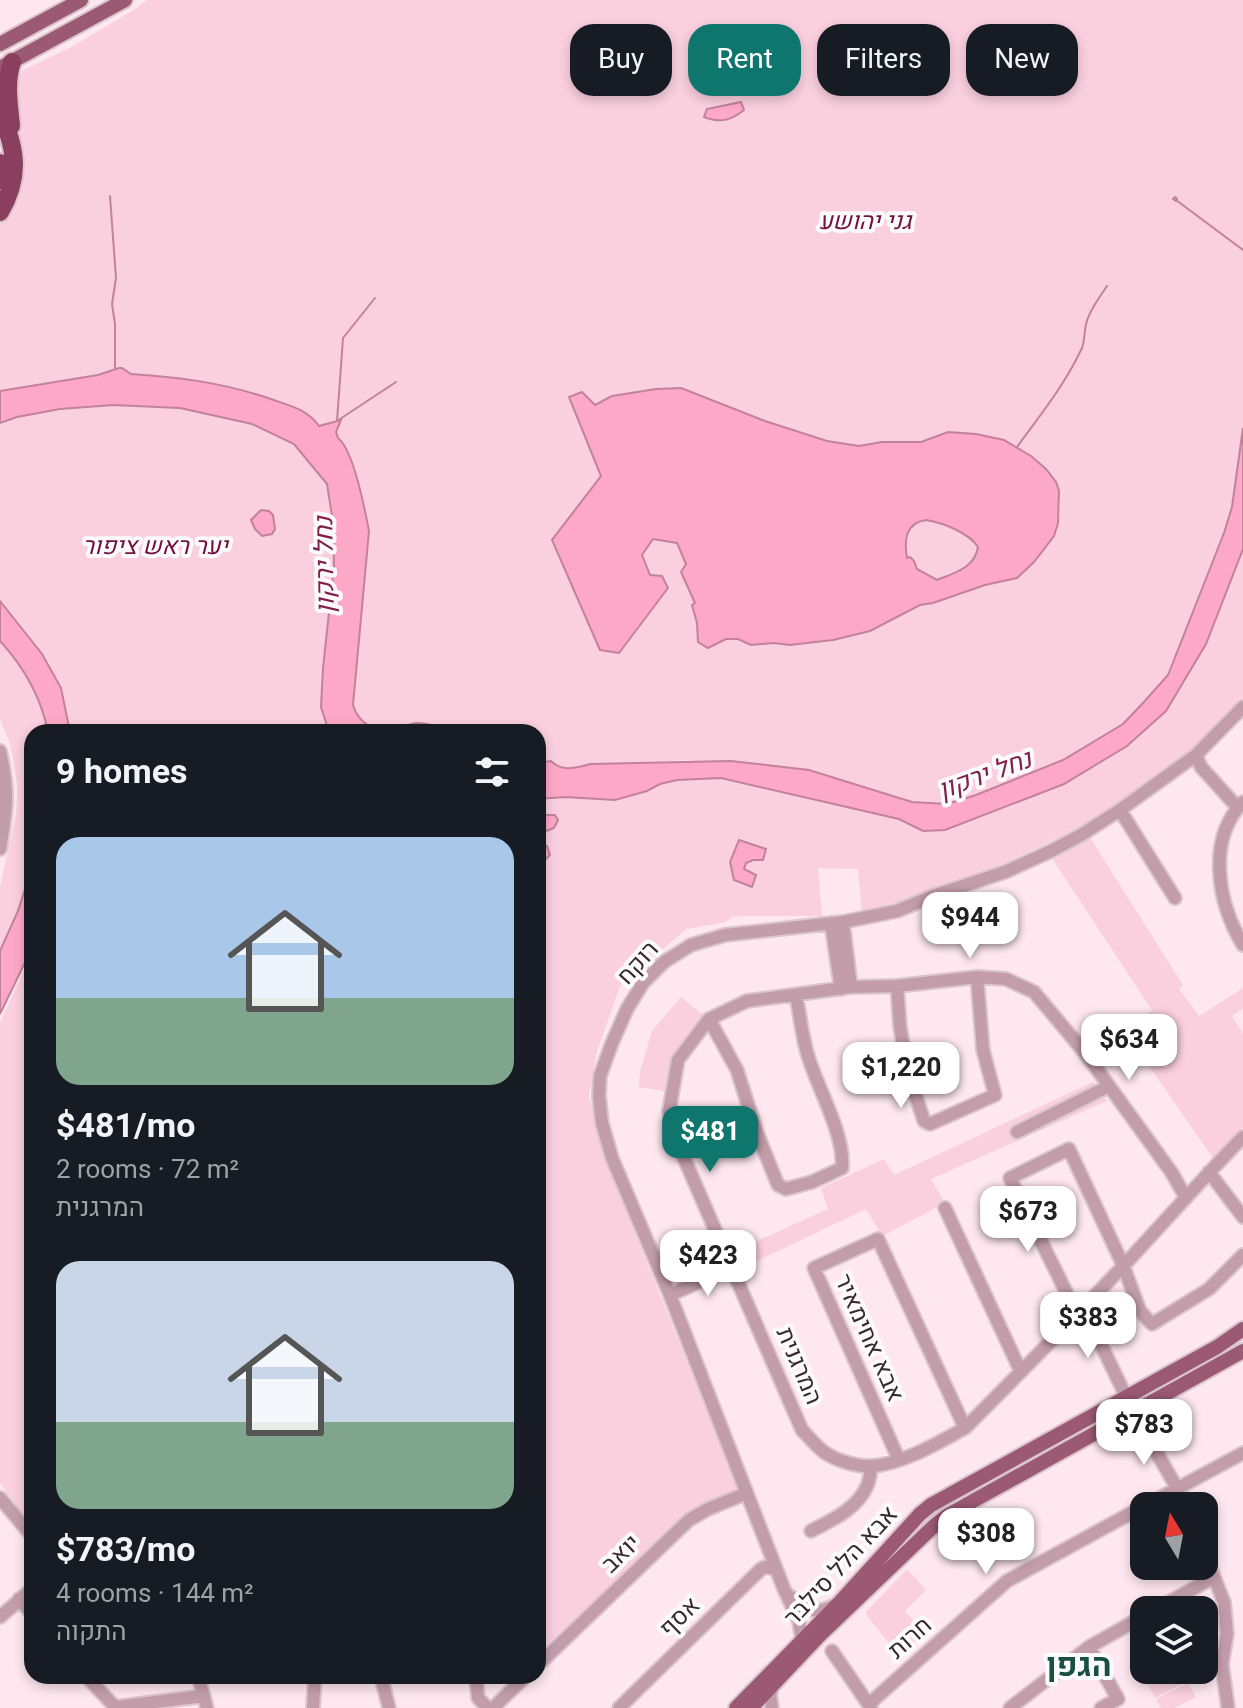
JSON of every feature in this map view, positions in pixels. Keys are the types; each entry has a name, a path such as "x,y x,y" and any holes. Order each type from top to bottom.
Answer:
{"highway":[{"path":"0,212 15,169 7,158 9,70 6,65"},
{"path":"0,112 10,135 0,180"}],"main road":[{"path":"6,65 125,0"},
{"path":"0,44 79,1"},
{"name":"אבא הלל סילבר","path":"736,1708 839,1603 912,1521 931,1505 1127,1398 1243,1329"},
{"name":"אבא הלל סילבר","path":"751,1708 820,1635 948,1515 1243,1351"}],"street":[{"name":"רוקח","path":"802,1640 799,1621 670,1295 612,1158 602,1123 600,1076 627,1009 643,983 684,948 725,935 837,922 897,911 1005,872 1067,843 1120,810 1196,755 1243,707"},
{"path":"0,751 7,789 0,849"},
{"path":"1196,755 1201,767 1241,804 1227,825 1221,842 1220,880 1233,928 1243,945"},
{"path":"1120,810 1175,898"},
{"path":"837,922 846,988"},
{"path":"897,986 908,1072 924,1121 930,1124 995,1095 983,1050 977,977"},
{"name":"המרגנית","path":"872,1466 846,1462 824,1452 802,1430 684,1158 669,1111 678,1060 709,1019 747,1001 846,988 977,977 1006,979 1034,992 1086,1054 1172,1173 1186,1198"},
{"path":"709,1019 737,1070 778,1185 786,1189 812,1182 842,1168 843,1162 836,1130 807,1055 796,995"},
{"path":"1017,1132 1109,1086"},
{"path":"811,1531 841,1515 854,1503 867,1486 872,1466 899,1460 965,1428 1243,1137"},
{"path":"1179,1492 1010,1178 1069,1149 1123,1265 1140,1311 1152,1324 1209,1289 1243,1255"},
{"path":"1209,1172 1243,1217"},
{"path":"945,1208 1021,1372"},
{"name":"אבא אחימאיר","path":"899,1460 814,1268 878,1239 965,1428"},
{"path":"670,1295 732,1267"},
{"name":"חרות","path":"1170,1492 1243,1453"},
{"name":"יואב","path":"546,1657 689,1520 747,1493"},
{"path":"0,1498 24,1526"},
{"name":"חרות","path":"870,1706 1007,1581 1130,1514"},
{"name":"אסף","path":"619,1708 761,1569 776,1569"},
{"path":"1180,1596 1209,1580"},
{"path":"1215,1580 1224,1602 1227,1634 1222,1664 1228,1708"},
{"path":"786,1593 816,1612 839,1603"},
{"path":"0,1617 24,1595"},
{"path":"19,1599 24,1605"},
{"path":"1010,1708 1089,1647 1130,1624"},
{"path":"1089,1647 1118,1699 1101,1708"},
{"path":"832,1651 870,1706"},
{"path":"94,1684 116,1708 206,1702"},
{"path":"313,1708 314,1684"},
{"path":"383,1684 389,1708"},
{"path":"477,1684 478,1698 490,1708 517,1684"},
{"path":"772,1708 770,1695 773,1685"}],"green space":[{"name":"גני יהושע","path":"147,0 1243,0 1243,428 1232,507 1224,533 1167,675 1123,724 1063,760 947,804 912,802 809,770 685,760 559,768 546,763 546,724 363,723 353,705 369,531 351,459 336,432 341,422 331,422 321,427 297,409 253,393 202,382 130,374 122,368 98,375 0,391 0,224 9,213 22,169 15,85 23,70 70,48","holes":["681,388 765,421 827,441 859,446 882,442 921,442 949,432 1004,440 1046,469 1056,482 1060,511 985,585 920,605 870,631 808,644 751,645 738,639 726,639 718,645 698,642 692,605 695,603 681,572 687,564 677,542 653,539 642,555 650,575 553,540 601,476 570,397 588,396 595,405 612,396"]},
{"name":"יער ראש ציפור","path":"112,405 180,408 252,424 294,444 327,484 333,522 334,566 321,707 326,724 67,724 42,654 0,601 0,423 70,409"},
{"path":"926,520 962,532 978,547 972,560 937,580 915,567 904,549 910,530"},
{"path":"1243,549 1243,698 1183,760 1081,827 934,894 862,914 858,869 818,868 822,916 739,916 726,922 686,929 620,986 597,1052 589,1095 605,1159 738,1488 700,1508 665,1535 546,1646 546,831 554,828 558,820 557,816 546,816 546,798 615,800 677,780 721,778 899,819 923,831 945,830 1127,746 1166,711 1206,644"},
{"path":"0,641 30,683 46,724 24,724 24,892 0,951 0,887 16,814 17,784 9,741 0,719"},
{"path":"1089,836 1183,985 1179,989 1199,1016 1243,988 1243,1008 1232,1016 1243,1034 1243,1127 1214,1160 1132,1041 1146,1032 1138,1020 1152,1010 1051,857"},
{"path":"24,970 24,1516 0,1483 0,1023"},
{"path":"681,997 705,1017 669,1092 639,1087 640,1071 652,1031"},
{"path":"1093,1082 1107,1101 931,1179 945,1203 882,1236 866,1209 747,1266 739,1249 828,1209 821,1188 884,1159 894,1175"},
{"path":"907,1569 926,1590 905,1611 924,1634 899,1656 865,1613"},
{"path":"1147,1684 1181,1684 1155,1698"},
{"path":"1186,1684 1196,1697 1175,1708 1161,1708 1156,1699"}],"shaded area":[{"path":"741,102 744,110 734,117 715,120 704,117 707,109"},
{"path":"122,368 131,374 202,382 254,393 298,409 319,426 341,420 336,432 354,467 369,531 353,705 368,724 326,724 321,707 334,566 333,522 327,484 294,444 252,424 180,408 113,405 60,409 0,423 0,391 98,375"},
{"path":"681,388 765,421 827,441 859,446 882,442 921,442 948,432 1004,440 1031,456 1056,482 1059,491 1058,523 1054,536 1017,578 920,605 870,631 833,640 790,645 751,645 738,639 726,639 708,648 698,642 692,605 695,603 681,572 686,564 677,543 653,539 642,555 650,575 662,576 668,588 619,653 600,650 552,540 601,476 569,397 582,392 595,405 612,396","holes":["926,520 947,526 974,542 978,547 973,560 957,572 937,580 917,569 914,561 907,558 906,539 914,525"]},
{"path":"1243,428 1243,549 1206,644 1166,711 1127,746 1064,784 945,830 923,831 899,819 721,778 677,780 615,800 546,798 546,762 551,761 560,767 570,768 591,764 731,761 809,770 912,802 947,804 1063,760 1123,724 1168,675 1232,507"},
{"path":"261,510 273,515 275,529 272,534 262,536 255,529 251,520"},
{"path":"0,601 42,654 61,688 68,724 46,724 30,683 0,641"},
{"path":"546,815 555,815 558,820 554,828 546,831"},
{"path":"739,840 766,849 763,860 746,863 744,869 756,875 752,887 734,880 730,862"},
{"path":"24,892 24,964 0,1014 0,951"}],"waterway":[{"path":"110,196 116,278 112,304 115,369"},
{"path":"1175,197 1177,199 1176,201 1173,199 1175,197"},
{"path":"1176,200 1243,250"},
{"path":"1017,447 1075,362 1083,345 1090,314 1107,286"},
{"path":"337,421 343,338 375,298"},
{"path":"337,421 396,382"}],"district":[{"name":"הגפן","path":"1079,1665"}],"water label":[{"name":"נחל ירקון","path":"325,565"},
{"name":"נחל ירקון","path":"985,775"}]}
